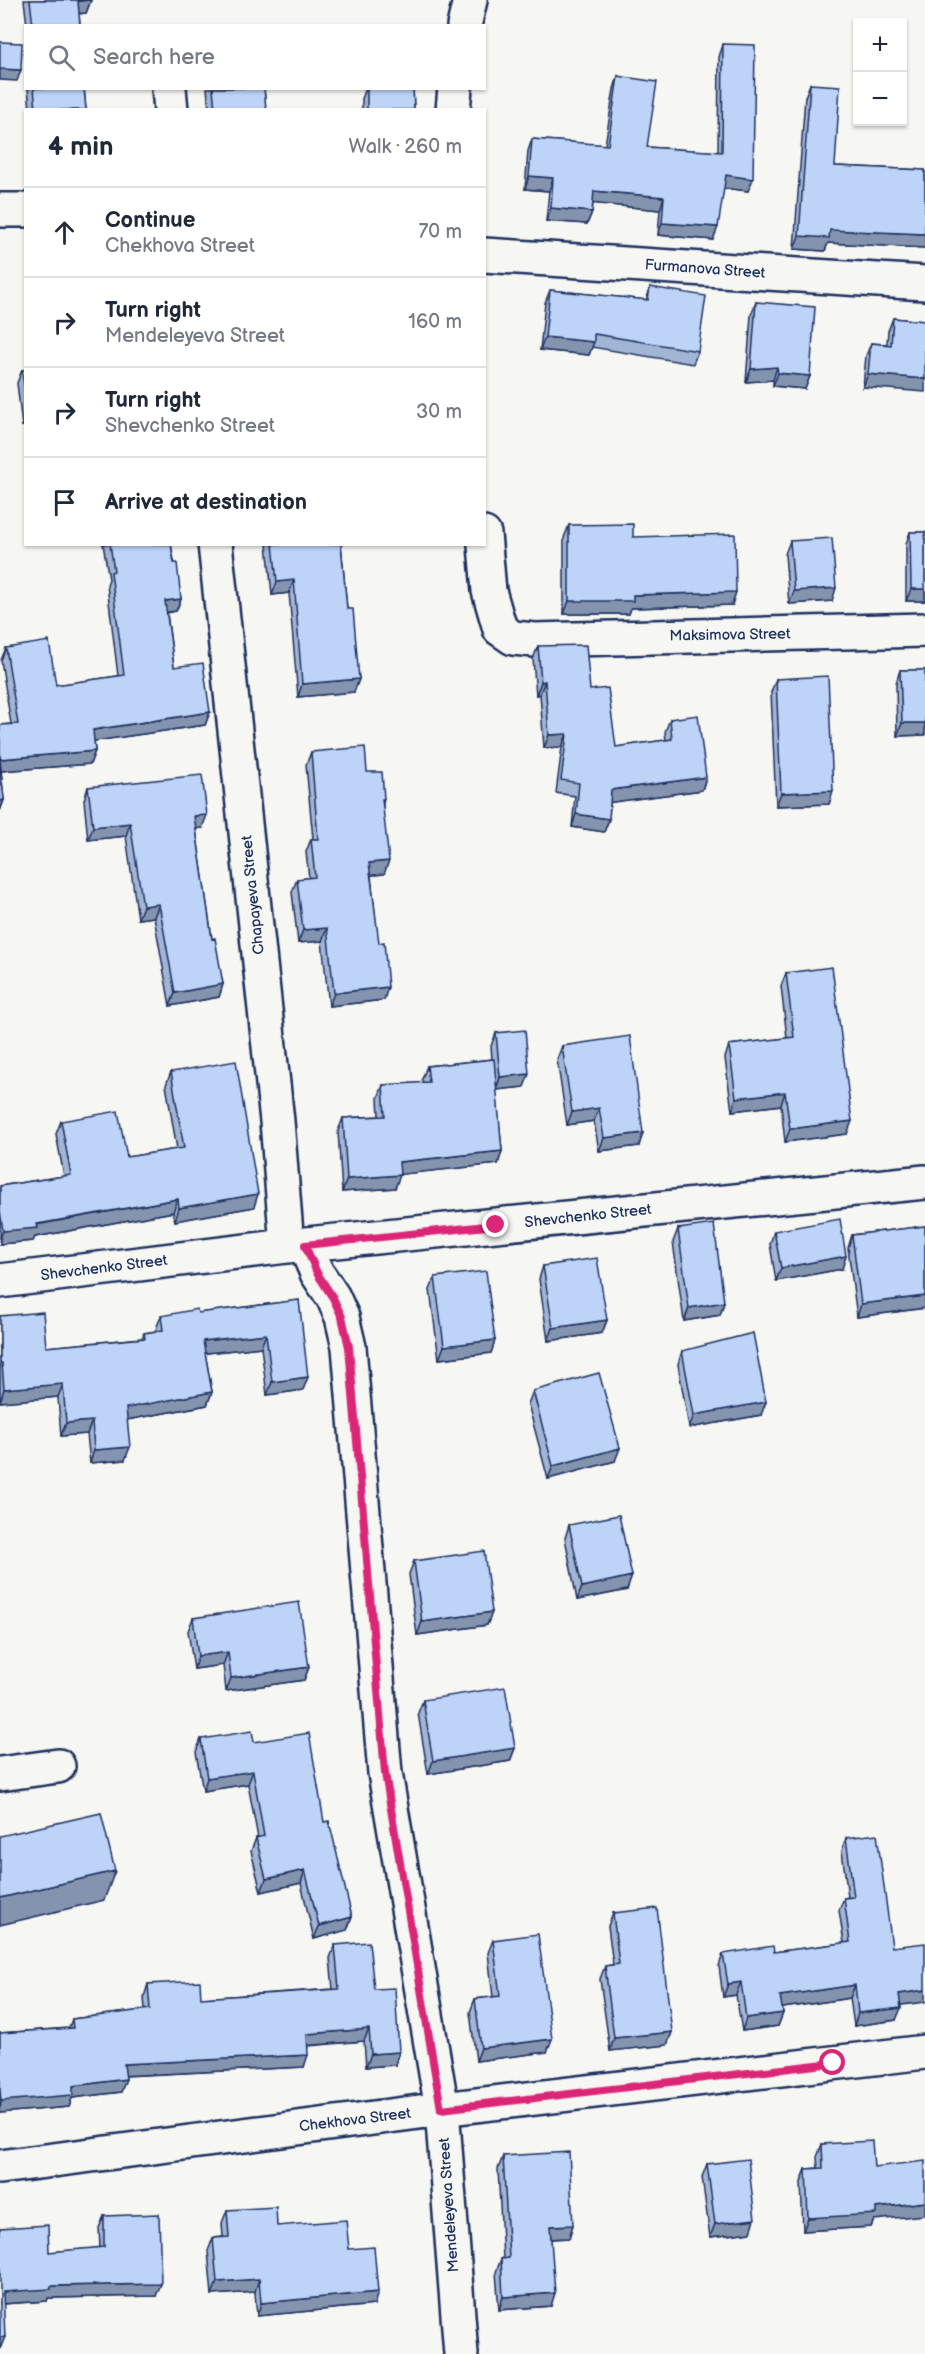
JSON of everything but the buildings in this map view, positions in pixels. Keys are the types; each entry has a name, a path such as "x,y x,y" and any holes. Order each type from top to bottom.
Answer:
{"street":[{"path":"464,24 470,0"},
{"path":"169,90 171,108"},
{"path":"453,108 455,90"},
{"path":"0,210 24,210"},
{"name":"Furmanova Street","path":"486,255 925,283"},
{"name":"Chapayeva Street","path":"215,546 277,1121 296,1245"},
{"name":"Maksimova Street","path":"485,546 489,591 500,629 513,638 535,640 925,630"},
{"name":"Shevchenko Street","path":"0,1281 296,1245 925,1182"},
{"name":"Mendeleyeva Street","path":"296,1245 333,1298 342,1317 349,1347 385,1773 441,2109 461,2354"},
{"path":"0,1774 58,1766"},
{"name":"Chekhova Street","path":"0,2167 441,2109 925,2052"}],"route":[{"path":"496,1225 305,1245 317,1273 342,1317 349,1347 385,1773 441,2109 833,2063"}]}
